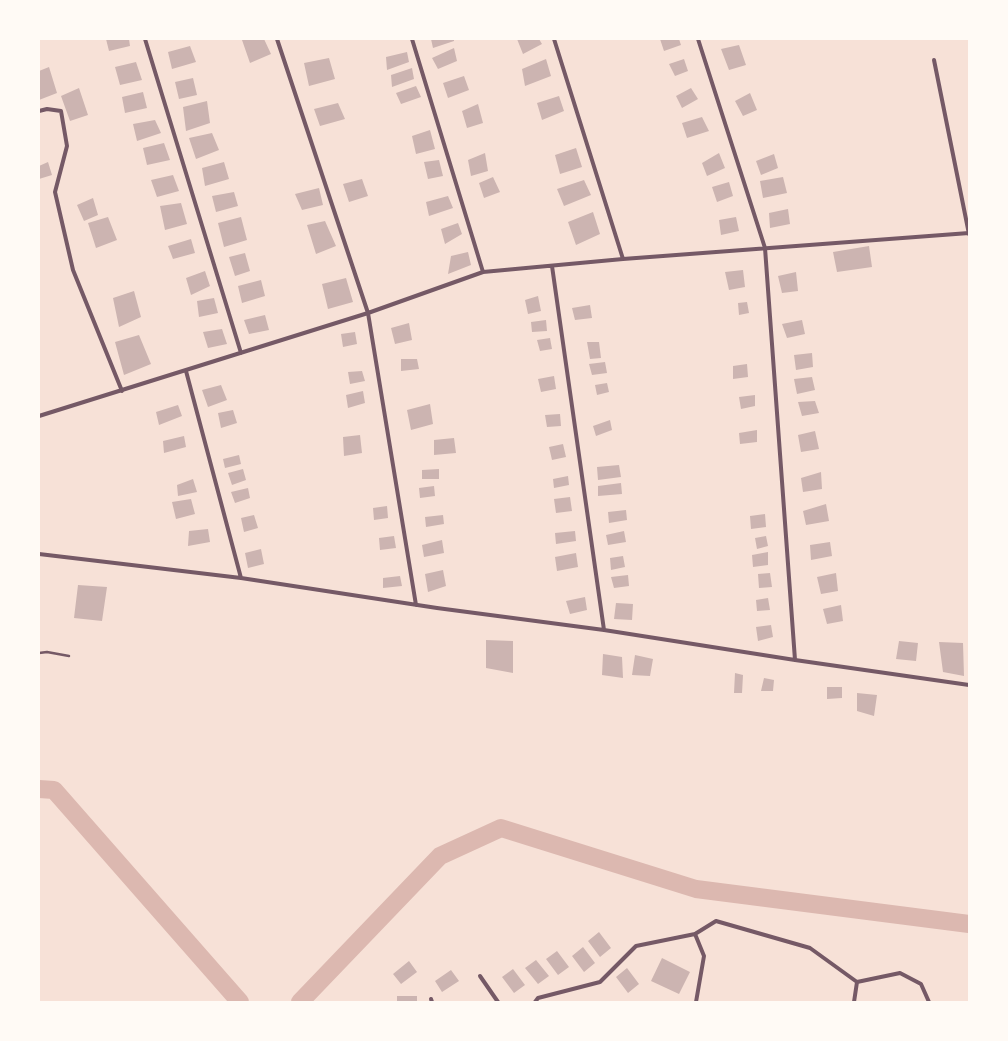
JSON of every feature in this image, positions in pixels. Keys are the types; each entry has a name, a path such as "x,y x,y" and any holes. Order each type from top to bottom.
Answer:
{"street":[{"path":"145,39 241,353"},
{"path":"277,39 368,313 416,605"},
{"path":"412,39 483,272"},
{"path":"554,39 623,259"},
{"path":"698,39 765,248 795,660"},
{"path":"39,416 368,313 483,272 623,259 969,233 934,60"},
{"path":"39,111 47,109 61,111 67,146 55,192 73,270 122,390"},
{"path":"552,266 604,630"},
{"path":"186,371 240,578"},
{"path":"39,554 240,578 416,605 604,630 795,660 969,685"},
{"path":"535,1002 538,998 600,982 636,946 695,934 716,921 810,948 857,982 900,973 921,984 929,1002"},
{"path":"695,934 704,956 696,1002"},
{"path":"480,976 498,1002"},
{"path":"854,1002 857,982"}],"lane":[{"path":"39,653 47,652 69,656"}],"building":[{"path":"106,39 129,39 130,46 109,51"},
{"path":"264,39 271,54 250,63 242,40"},
{"path":"431,39 454,39 454,41 433,48"},
{"path":"517,39 539,39 542,44 523,54"},
{"path":"660,39 679,39 681,45 664,51"},
{"path":"739,45 746,65 729,70 721,49"},
{"path":"190,46 196,62 172,69 168,52"},
{"path":"454,48 457,61 438,69 432,58"},
{"path":"407,52 409,62 387,70 386,57"},
{"path":"329,58 335,79 309,86 304,63"},
{"path":"546,59 551,76 525,86 522,69"},
{"path":"684,59 688,71 675,76 669,64"},
{"path":"136,62 142,80 120,85 115,67"},
{"path":"49,67 57,93 39,100 39,71"},
{"path":"412,68 414,79 392,87 391,75"},
{"path":"464,76 469,90 448,98 443,83"},
{"path":"193,78 197,95 179,99 175,82"},
{"path":"416,86 421,97 401,104 396,93"},
{"path":"79,88 88,115 70,121 61,96"},
{"path":"691,88 698,99 682,108 676,96"},
{"path":"143,92 147,108 125,113 122,97"},
{"path":"750,93 757,110 743,116 735,101"},
{"path":"559,96 564,111 542,120 537,103"},
{"path":"207,101 210,123 186,131 183,107"},
{"path":"338,103 345,119 320,126 314,109"},
{"path":"478,104 483,123 467,128 462,111"},
{"path":"702,117 709,131 687,138 682,123"},
{"path":"155,120 161,133 137,141 133,124"},
{"path":"430,130 435,149 416,154 412,136"},
{"path":"212,133 219,150 196,159 189,138"},
{"path":"164,143 170,160 147,165 143,148"},
{"path":"576,148 582,167 560,174 555,155"},
{"path":"485,153 488,171 471,176 468,160"},
{"path":"719,153 725,168 707,176 702,163"},
{"path":"774,154 778,168 761,175 756,161"},
{"path":"439,160 443,176 428,179 424,162"},
{"path":"48,162 52,175 39,179 39,166"},
{"path":"224,162 229,179 205,186 202,168"},
{"path":"173,175 179,191 157,197 151,180"},
{"path":"493,177 500,192 484,198 479,183"},
{"path":"783,177 787,193 763,198 760,181"},
{"path":"362,179 368,196 349,202 343,184"},
{"path":"584,180 591,195 564,206 557,189"},
{"path":"729,182 733,196 717,202 712,187"},
{"path":"319,188 323,205 302,210 295,194"},
{"path":"234,192 238,206 216,212 212,196"},
{"path":"448,196 453,208 429,216 426,202"},
{"path":"93,198 98,215 84,221 77,205"},
{"path":"181,203 187,224 165,230 160,206"},
{"path":"788,209 790,224 770,228 769,213"},
{"path":"593,212 600,234 576,245 568,222"},
{"path":"108,217 117,240 96,248 88,223"},
{"path":"241,217 247,240 224,247 218,223"},
{"path":"736,217 739,231 721,235 719,220"},
{"path":"325,221 336,246 316,254 307,225"},
{"path":"458,223 462,234 445,244 441,229"},
{"path":"191,239 195,253 173,259 168,246"},
{"path":"869,246 872,267 837,272 833,252"},
{"path":"468,252 471,265 448,274 451,256"},
{"path":"245,253 250,271 235,276 229,257"},
{"path":"743,270 745,287 729,290 725,272"},
{"path":"205,271 210,286 191,295 186,278"},
{"path":"796,272 798,291 782,293 778,276"},
{"path":"346,278 353,302 328,309 322,284"},
{"path":"261,280 265,296 242,303 238,286"},
{"path":"134,291 141,317 119,327 113,298"},
{"path":"538,296 541,311 528,314 525,300"},
{"path":"214,298 218,313 199,317 197,301"},
{"path":"747,302 749,313 739,315 738,303"},
{"path":"590,305 592,318 575,320 572,308"},
{"path":"265,315 269,330 249,334 244,320"},
{"path":"546,320 547,331 532,332 531,322"},
{"path":"802,320 805,334 787,338 782,324"},
{"path":"409,323 412,340 395,344 391,328"},
{"path":"222,329 227,344 208,348 203,332"},
{"path":"355,332 357,344 343,347 341,334"},
{"path":"139,335 151,364 124,375 115,342"},
{"path":"550,338 552,349 540,351 537,340"},
{"path":"587,342 599,342 601,358 590,359"},
{"path":"812,353 813,367 796,370 794,355"},
{"path":"401,359 417,359 419,369 401,371"},
{"path":"605,362 607,373 592,375 589,364"},
{"path":"747,364 748,377 733,379 733,366"},
{"path":"362,371 365,381 350,384 348,372"},
{"path":"554,376 556,389 541,392 538,379"},
{"path":"812,377 815,390 797,394 794,379"},
{"path":"607,383 609,392 597,395 595,385"},
{"path":"221,385 227,400 208,407 202,390"},
{"path":"363,391 365,403 348,408 346,395"},
{"path":"755,395 755,406 741,409 739,397"},
{"path":"815,401 819,413 802,416 798,402"},
{"path":"430,404 433,424 411,430 407,410"},
{"path":"178,405 182,416 159,425 156,412"},
{"path":"233,410 237,423 221,428 218,413"},
{"path":"560,414 561,426 547,427 545,415"},
{"path":"610,420 612,430 596,436 593,426"},
{"path":"757,430 757,442 740,444 739,433"},
{"path":"815,431 819,449 801,452 798,435"},
{"path":"360,435 362,453 344,456 343,437"},
{"path":"184,436 186,447 164,453 163,441"},
{"path":"454,438 456,453 434,455 434,440"},
{"path":"563,444 566,457 552,460 549,447"},
{"path":"239,455 241,464 225,468 223,459"},
{"path":"619,465 621,477 598,480 597,467"},
{"path":"243,469 246,480 232,485 228,473"},
{"path":"439,469 439,479 422,479 422,470"},
{"path":"821,472 822,489 803,492 801,478"},
{"path":"568,476 569,485 554,488 553,479"},
{"path":"193,479 197,492 178,496 177,485"},
{"path":"621,483 622,494 598,496 598,486"},
{"path":"434,486 435,496 420,498 419,488"},
{"path":"248,488 250,498 235,503 231,492"},
{"path":"570,497 572,511 556,513 554,499"},
{"path":"191,499 195,514 176,519 172,502"},
{"path":"826,504 829,521 806,525 803,511"},
{"path":"387,506 388,518 374,520 373,508"},
{"path":"626,510 627,520 609,523 608,512"},
{"path":"765,514 766,527 751,529 750,516"},
{"path":"254,515 258,528 244,532 241,518"},
{"path":"443,515 444,524 426,527 425,517"},
{"path":"208,529 210,542 188,546 189,531"},
{"path":"575,531 576,541 556,544 555,533"},
{"path":"624,531 626,542 608,545 606,535"},
{"path":"394,536 396,548 380,550 379,538"},
{"path":"766,536 768,546 757,549 755,538"},
{"path":"442,540 444,553 424,557 422,545"},
{"path":"830,542 832,556 811,560 810,545"},
{"path":"261,549 264,564 248,568 245,553"},
{"path":"768,552 768,565 753,567 752,555"},
{"path":"576,553 578,567 557,571 555,557"},
{"path":"623,556 625,567 611,570 610,558"},
{"path":"443,570 446,586 428,592 425,574"},
{"path":"770,573 772,587 759,588 758,574"},
{"path":"836,573 838,591 821,594 817,577"},
{"path":"628,575 629,586 614,588 611,577"},
{"path":"400,576 402,586 383,588 383,578"},
{"path":"78,585 107,587 102,621 74,618"},
{"path":"585,597 587,610 570,614 566,601"},
{"path":"768,598 770,610 757,611 756,600"},
{"path":"616,603 633,604 632,620 614,619"},
{"path":"841,605 843,621 827,624 823,609"},
{"path":"771,625 773,637 758,641 756,627"},
{"path":"486,640 513,641 513,673 486,668"},
{"path":"899,641 918,643 916,661 896,659"},
{"path":"939,642 963,643 964,676 943,672"},
{"path":"603,654 622,657 623,678 602,675"},
{"path":"635,655 653,659 650,676 632,675"},
{"path":"735,673 743,675 742,693 734,693"},
{"path":"764,678 774,680 773,691 761,691"},
{"path":"827,687 842,687 842,698 827,699"},
{"path":"857,693 877,695 874,716 857,711"},
{"path":"599,932 611,948 600,957 588,941"},
{"path":"583,947 595,963 584,972 572,956"},
{"path":"557,951 569,967 558,975 546,959"},
{"path":"662,958 690,972 679,994 651,981"},
{"path":"536,960 549,976 538,984 525,968"},
{"path":"409,961 417,972 401,984 393,974"},
{"path":"627,968 639,984 628,993 616,977"},
{"path":"513,969 525,985 514,993 502,977"},
{"path":"451,970 459,981 442,992 435,981"},
{"path":"397,996 417,996 417,1002 397,1002"}],"waterway":[{"path":"39,789 54,790 240,1002"},
{"path":"300,1002 440,856 501,828 696,889 969,924"}]}
